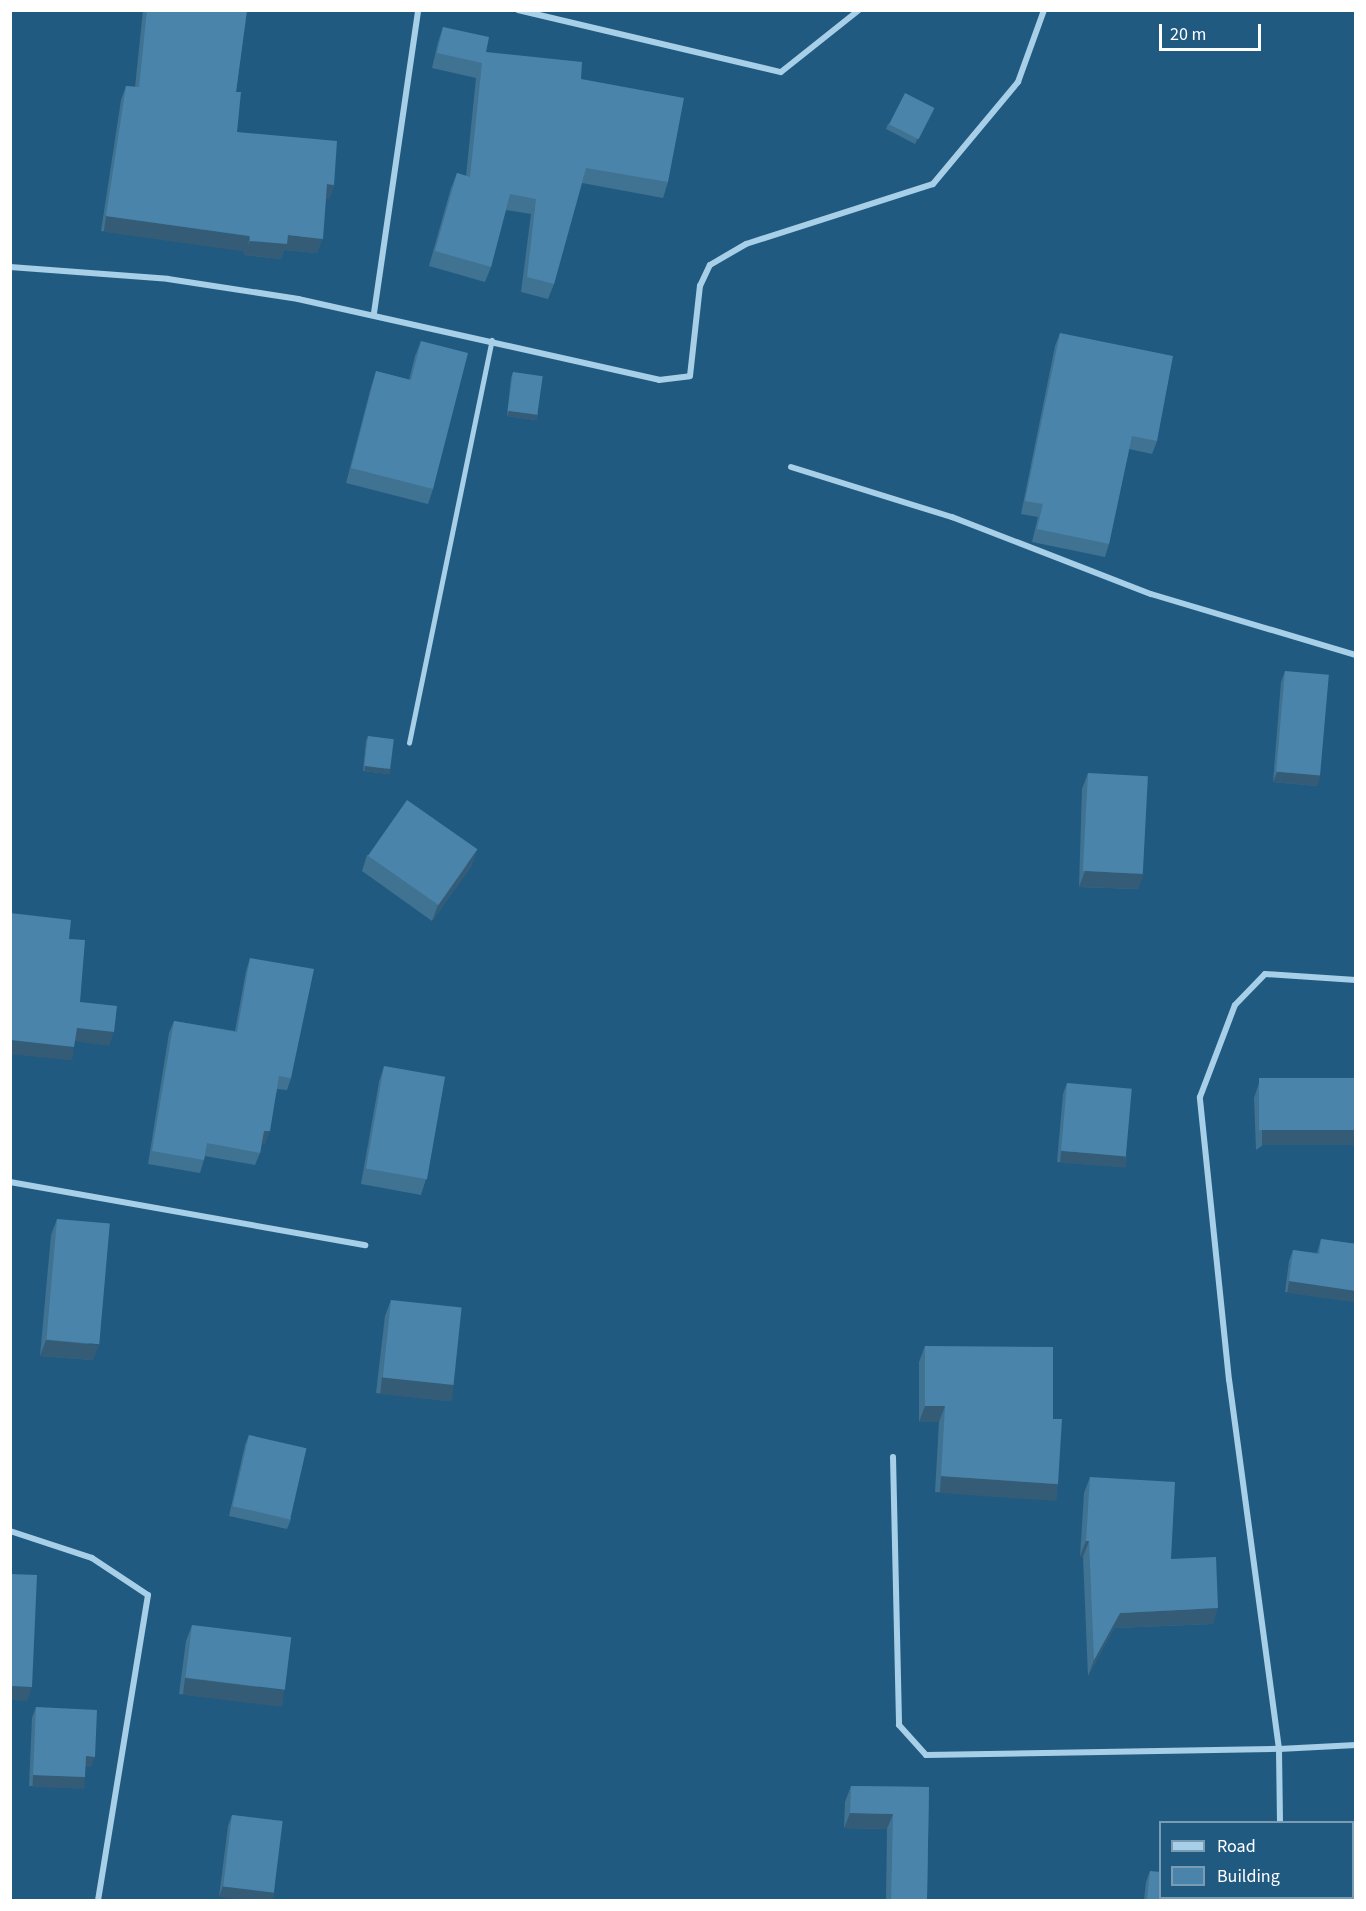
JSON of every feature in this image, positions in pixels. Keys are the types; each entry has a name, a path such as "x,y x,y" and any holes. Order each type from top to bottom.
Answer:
{"street":[{"path":"374,313 418,10"},
{"path":"518,10 780,72 859,10"},
{"path":"10,267 168,279 374,313 659,380 690,376 700,286 710,265 746,244 933,184 1018,82 1044,10"},
{"path":"791,467 952,517 1151,594 1356,655"},
{"path":"1280,1821 1279,1749 1229,1380 1200,1097 1235,1005 1265,974 1356,980"},
{"path":"10,1182 365,1245"},
{"path":"893,1456 899,1725 926,1755 1279,1749 1356,1745"},
{"path":"10,1531 92,1558 148,1595 99,1900"}],"lane":[{"path":"409,743 492,340"}],"building":[{"path":"147,10 247,10 236,92 241,92 237,132 337,141 334,185 327,184 323,239 288,235 287,244 250,241 250,236 106,216 126,86 139,87"},
{"path":"443,27 489,37 486,52 582,62 581,79 684,98 668,182 586,168 554,284 527,277 536,199 510,194 491,267 435,251 457,173 470,177 482,63 437,53"},
{"path":"905,93 934,108 919,139 889,124"},
{"path":"1060,333 1173,356 1157,441 1132,436 1109,544 1037,529 1043,504 1025,501"},
{"path":"421,341 468,353 433,489 351,468 376,371 411,380"},
{"path":"513,372 543,376 537,415 508,411"},
{"path":"1285,671 1329,675 1320,775 1276,772"},
{"path":"368,736 394,739 390,769 364,766"},
{"path":"1088,773 1148,776 1143,874 1083,871"},
{"path":"407,800 477,849 438,905 368,856"},
{"path":"10,913 71,920 69,939 85,940 80,1002 117,1006 114,1032 77,1028 74,1047 10,1040"},
{"path":"250,958 314,969 291,1078 279,1076 270,1131 264,1131 260,1153 207,1143 204,1160 152,1151 174,1021 237,1032"},
{"path":"384,1066 445,1077 427,1179 366,1168"},
{"path":"1259,1078 1356,1078 1356,1130 1259,1130"},
{"path":"1067,1083 1132,1089 1126,1156 1061,1151"},
{"path":"57,1219 110,1224 99,1344 46,1340"},
{"path":"1321,1239 1356,1244 1356,1291 1289,1281 1293,1250 1319,1254"},
{"path":"391,1300 462,1307 453,1385 383,1378"},
{"path":"925,1346 1053,1347 1053,1419 1062,1419 1058,1484 941,1476 945,1406 925,1406"},
{"path":"249,1435 306,1448 290,1519 233,1506"},
{"path":"1090,1477 1175,1482 1171,1559 1216,1557 1218,1608 1120,1613 1094,1660 1089,1541 1086,1541"},
{"path":"10,1574 37,1575 32,1687 10,1686"},
{"path":"192,1625 291,1637 285,1690 186,1678"},
{"path":"36,1707 97,1710 95,1757 86,1756 85,1777 33,1775"},
{"path":"851,1786 929,1787 927,1900 891,1900 893,1814 850,1813"},
{"path":"232,1815 283,1821 274,1893 223,1886"},
{"path":"1150,1871 1159,1872 1159,1899 1254,1899 1254,1900 1147,1900"}]}
